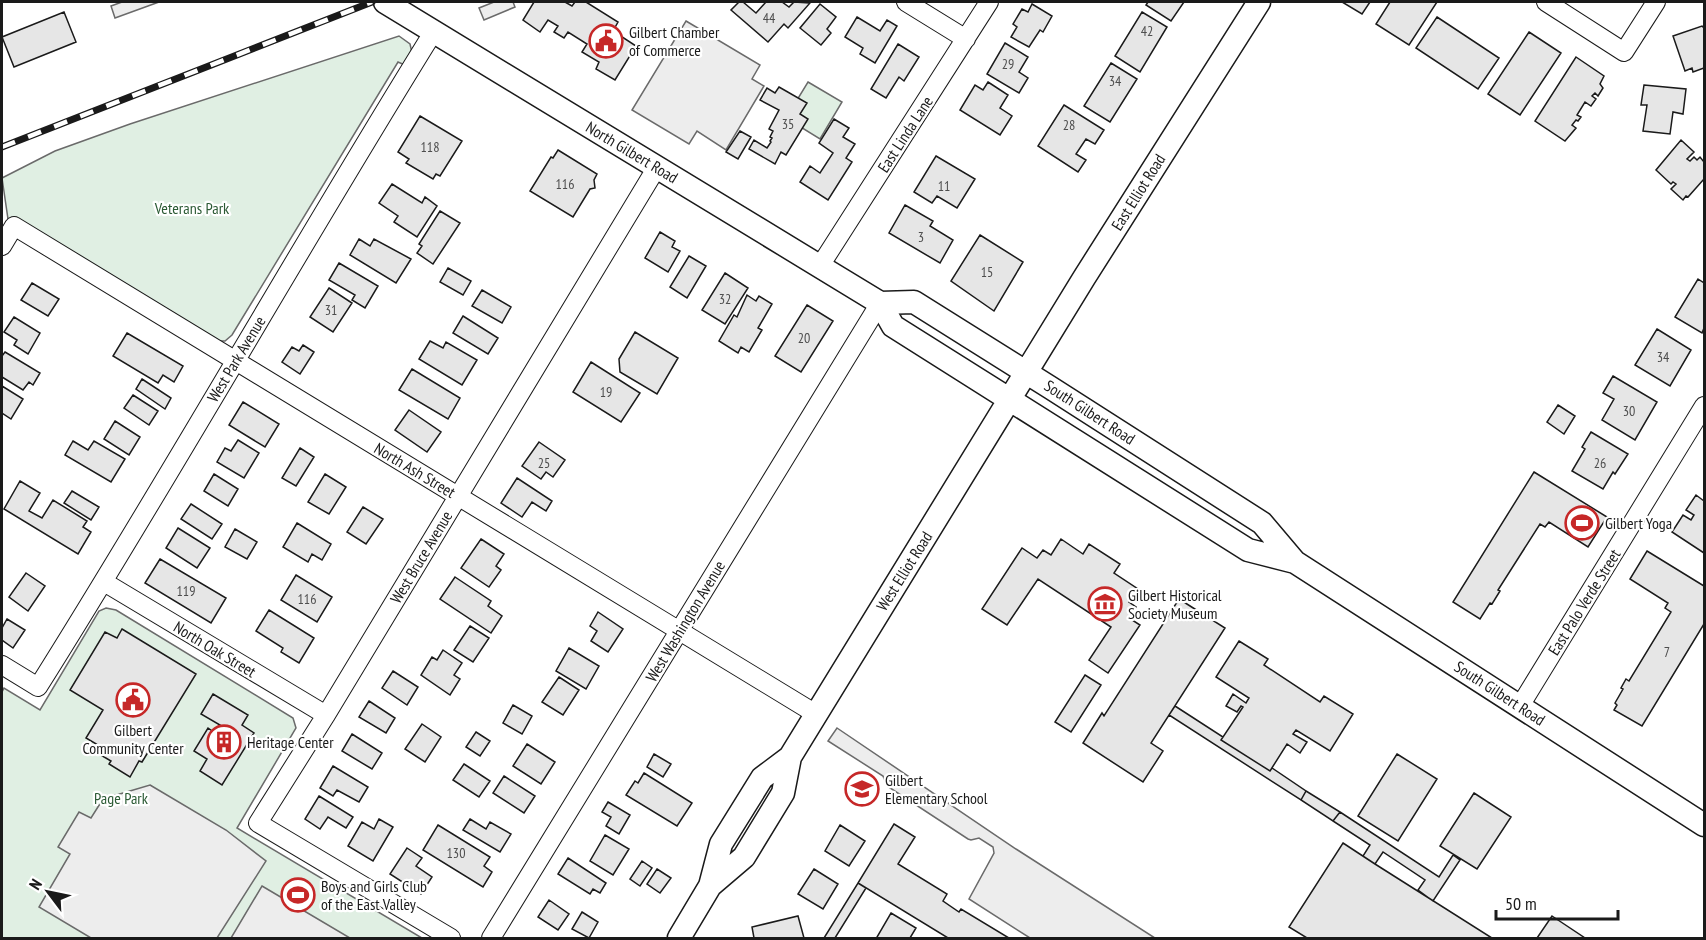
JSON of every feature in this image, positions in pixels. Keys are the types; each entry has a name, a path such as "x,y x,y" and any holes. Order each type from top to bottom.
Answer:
{"main road":[{"name":"North Gilbert Road","path":"384,2 880,303 893,326 1018,385"},
{"name":"East Elliot Road","path":"1018,385 1259,2"},
{"path":"880,303 914,302 1018,385"},
{"name":"South Gilbert Road","path":"1018,385 1248,550 1295,562"},
{"name":"South Gilbert Road","path":"1018,385 1262,523 1295,562 1704,825"},
{"name":"West Elliot Road","path":"679,939 710,886 744,857 783,794 790,757 1018,385"}],"street":[{"path":"906,2 966,39"},
{"name":"East Linda Lane","path":"820,266 989,2"},
{"path":"1546,2 1624,52 1656,2"},
{"name":"West Park Avenue","path":"2,665 38,687 104,582 301,248 434,31"},
{"name":"West Bruce Avenue","path":"451,939 258,823 326,716 657,167"},
{"name":"North Ash Street","path":"2,246 14,226 816,714"},
{"name":"West Washington Avenue","path":"491,939 880,303"},
{"name":"East Palo Verde Street","path":"1521,706 1704,406"},
{"name":"North Oak Street","path":"104,582 326,716"}],"green space":[{"name":"Veterans Park","path":"399,36 410,44 412,53 407,66 398,62 232,335 225,341 217,341 20,221 8,219 2,178 55,151 130,124"},
{"path":"808,82 842,102 820,139 786,118"},
{"name":"Page Park","path":"106,608 116,610 293,718 296,728 237,828 422,938 2,938 2,692 4,688 40,710 99,611"}],"shaded area":[{"path":"122,2 159,2 115,18 111,6"},
{"path":"494,2 513,2 515,7 484,20 479,8"},
{"path":"686,21 760,65 752,79 764,86 726,150 697,131 689,144 632,110"},
{"path":"837,728 1016,849 1155,938 1030,938 969,899 994,853 993,847 979,838 968,839 887,786 883,776 828,741"},
{"path":"150,785 226,830 266,861 217,938 91,938 39,907 70,854 58,847 79,812 91,818 103,799"},
{"path":"262,886 350,938 231,938"}],"building":[{"name":"Gilbert Chamber of Commerce","path":"534,2 565,2 572,6 575,2 586,2 618,22 613,31 636,46 615,80 596,69 599,62 582,52 587,44 568,32 564,38 554,32 558,26 548,20 540,32 523,20"},
{"path":"739,2 743,2 756,13 766,2 782,2 789,7 794,2 810,3 788,28 784,24 768,42 731,10"},
{"path":"1148,2 1184,2 1171,21 1146,5"},
{"path":"1342,2 1370,2 1362,14"},
{"path":"1390,2 1437,2 1409,45 1376,24"},
{"path":"820,4 836,17 827,29 831,33 821,45 800,28"},
{"path":"1032,4 1052,16 1043,32 1040,30 1029,47 1011,37 1017,27 1013,24 1022,9 1028,12"},
{"path":"64,12 76,42 14,67 2,37"},
{"path":"1142,12 1167,27 1140,72 1115,56"},
{"path":"857,17 880,31 887,20 897,26 875,63 860,54 863,48 845,37"},
{"path":"1437,17 1499,58 1478,89 1416,48"},
{"path":"1702,26 1704,28 1704,68 1693,72 1692,68 1685,71 1673,36"},
{"path":"1529,32 1561,53 1520,115 1488,94"},
{"path":"1005,43 1028,57 1019,72 1028,78 1019,93 987,74"},
{"path":"898,44 919,57 904,81 899,77 886,98 871,89"},
{"path":"1576,57 1604,76 1600,84 1603,88 1598,96 1595,93 1592,96 1596,99 1591,106 1585,102 1577,115 1581,117 1572,125 1576,128 1565,141 1535,121"},
{"path":"1111,63 1137,79 1110,122 1084,106"},
{"path":"988,82 1008,95 1000,108 1012,116 1000,135 960,110 975,85 983,90"},
{"path":"1644,85 1686,89 1683,114 1673,112 1670,134 1643,131 1647,105 1641,105"},
{"path":"779,87 807,103 800,114 808,119 786,155 781,152 775,164 749,149 754,140 767,148 771,142 770,137 773,131 769,129 779,110 760,100 767,88 775,93"},
{"path":"1064,105 1104,130 1095,144 1086,139 1076,154 1086,160 1078,172 1038,146"},
{"path":"420,116 462,141 440,176 436,174 433,179 406,163 409,159 398,152"},
{"path":"834,119 849,128 843,137 855,144 846,158 852,162 828,200 800,182 810,166 820,173 833,153 819,143"},
{"path":"740,131 751,137 738,159 726,152"},
{"path":"1681,140 1694,152 1687,159 1690,161 1694,157 1697,160 1700,157 1704,162 1704,179 1683,200 1671,189 1676,184 1673,182 1671,184 1656,170"},
{"path":"558,150 597,174 594,180 595,188 590,189 573,217 530,191 551,157 553,158"},
{"path":"936,156 975,179 957,208 937,196 932,203 914,192"},
{"path":"392,184 422,203 425,197 437,206 417,237 394,222 398,216 379,203"},
{"path":"905,205 933,221 930,226 953,240 940,263 889,233"},
{"path":"440,211 460,223 433,264 417,253 422,246 419,244"},
{"path":"660,232 675,241 672,247 680,251 668,272 645,258"},
{"path":"980,235 1023,262 994,311 951,281"},
{"path":"359,239 370,246 374,239 411,259 396,283 350,255"},
{"path":"689,256 706,266 687,298 670,287"},
{"path":"339,263 378,286 365,308 352,300 355,295 329,280"},
{"path":"448,268 471,281 463,295 440,282"},
{"path":"725,273 748,288 725,324 702,310"},
{"path":"1698,279 1704,283 1702,333 1675,317"},
{"path":"32,283 59,299 48,316 21,300"},
{"path":"329,288 352,303 333,332 310,317"},
{"path":"482,290 511,307 502,323 472,306"},
{"path":"747,295 756,301 759,296 772,304 758,328 762,330 749,352 741,347 738,353 719,341 734,315 737,317"},
{"path":"807,305 833,321 801,372 775,356"},
{"path":"463,316 498,338 488,354 453,333"},
{"path":"14,317 40,333 28,354 14,345 17,340 4,332"},
{"path":"1657,329 1691,350 1670,386 1635,365"},
{"path":"635,332 678,358 657,394 620,372 619,359"},
{"path":"127,333 183,366 174,382 163,375 158,383 113,356"},
{"path":"430,341 443,348 446,342 477,360 462,385 419,359"},
{"path":"303,345 314,352 300,374 282,362 292,347 299,351"},
{"path":"5,352 40,373 33,385 29,382 23,390 2,377 2,356"},
{"path":"591,362 640,393 621,422 573,392"},
{"path":"412,369 460,398 448,419 399,390"},
{"path":"1613,376 1657,402 1635,440 1602,420 1614,399 1603,393"},
{"path":"142,379 171,398 165,409 136,389"},
{"path":"2,386 23,399 11,419 2,413"},
{"path":"133,395 158,411 149,425 124,408"},
{"path":"243,402 279,424 265,447 229,425"},
{"path":"1558,405 1575,416 1564,434 1547,422"},
{"path":"409,410 441,432 427,452 395,430"},
{"path":"115,421 140,437 129,455 104,439"},
{"path":"1591,432 1628,454 1603,489 1572,471 1585,449 1582,447"},
{"path":"238,440 259,453 244,478 217,462 225,448 231,451"},
{"path":"73,441 88,450 94,441 125,459 111,482 65,455"},
{"path":"539,442 565,460 553,477 546,472 541,479 522,466"},
{"path":"300,448 314,457 296,486 282,478"},
{"path":"1534,472 1607,517 1588,547 1549,522 1545,527 1540,524 1498,590 1500,591 1492,604 1490,603 1480,619 1453,602"},
{"path":"214,474 238,489 228,506 204,491"},
{"path":"325,474 346,487 329,514 308,502"},
{"path":"517,478 552,501 546,511 532,502 522,517 501,503"},
{"path":"20,481 40,493 29,511 42,518 53,500 87,521 83,527 91,532 78,554 4,509"},
{"path":"72,491 99,507 91,520 64,503"},
{"path":"1696,495 1704,501 1704,553 1672,532 1683,515 1691,520 1694,515 1686,510"},
{"path":"191,504 222,524 212,539 181,519"},
{"path":"363,507 383,519 366,544 347,532"},
{"path":"297,523 331,544 322,560 312,554 308,562 283,547"},
{"path":"178,528 210,548 197,568 166,548"},
{"path":"235,529 257,542 247,559 225,547"},
{"path":"481,539 504,554 496,566 501,570 489,587 461,568"},
{"name":"Gilbert Historical Society Museum","path":"1061,539 1083,554 1089,544 1120,564 1114,573 1138,589 1129,602 1136,607 1129,618 1140,625 1108,673 1089,660 1111,627 1038,579 1007,625 982,609 1022,548 1037,558 1043,550 1051,555"},
{"path":"1647,551 1704,586 1704,624 1642,726 1614,710 1626,679 1629,681 1671,612 1665,608 1668,603 1630,579"},
{"path":"160,559 226,598 211,623 145,583"},
{"path":"26,573 45,586 28,611 9,597"},
{"path":"296,575 332,597 317,622 281,600"},
{"path":"455,577 491,601 488,606 502,616 491,633 440,599"},
{"path":"1179,599 1225,628 1151,743 1163,751 1143,782 1083,743 1102,713 1104,716"},
{"path":"269,610 314,638 299,663 281,652 283,648 256,631"},
{"path":"598,612 623,629 608,652 591,641 597,631 590,626"},
{"path":"7,619 25,630 13,648 2,640 2,628"},
{"path":"470,626 489,638 473,662 454,650"},
{"name":"Gilbert Community Center","path":"122,629 196,674 142,762 139,761 130,777 109,764 111,761 94,751 98,745 86,738 103,710 70,690 105,632 117,638"},
{"path":"1239,641 1268,659 1264,665 1320,702 1324,696 1353,714 1330,751 1296,730 1293,734 1307,742 1300,753 1287,744 1270,771 1221,740 1243,707 1241,706 1237,712 1226,706 1233,694 1246,703 1249,698 1216,677"},
{"path":"569,648 599,666 586,689 556,671"},
{"path":"443,650 462,663 454,675 460,679 450,695 421,675 432,657 437,660"},
{"path":"393,671 418,687 407,705 382,688"},
{"path":"1085,675 1101,685 1071,732 1055,722"},
{"path":"559,677 579,690 563,715 542,702"},
{"name":"Heritage Center","path":"213,694 248,715 242,725 254,733 222,785 200,771 207,759 194,751 208,728 215,733 220,725 201,714"},
{"path":"369,701 395,718 386,733 359,717"},
{"path":"513,705 532,716 522,734 503,723"},
{"path":"1175,706 1223,737 1221,740 1270,771 1272,768 1306,791 1301,800 1169,715"},
{"path":"422,724 441,737 425,762 405,749"},
{"path":"476,732 490,741 480,756 466,747"},
{"path":"352,734 382,753 372,769 342,751"},
{"path":"527,744 555,762 541,784 513,766"},
{"path":"654,754 671,764 663,777 647,767"},
{"path":"1397,754 1437,779 1398,841 1358,816"},
{"path":"464,764 490,781 479,797 453,780"},
{"path":"333,766 368,787 359,802 337,790 333,796 320,788"},
{"path":"644,773 692,803 677,826 626,795 635,781 638,783"},
{"path":"504,776 535,796 524,813 493,793"},
{"path":"1306,791 1340,812 1333,821 1301,800"},
{"path":"1474,793 1511,817 1477,869 1440,846"},
{"path":"319,796 353,817 346,828 328,817 320,829 305,819"},
{"path":"608,802 630,815 619,834 606,826 611,817 602,812"},
{"path":"1340,812 1439,877 1453,855 1460,860 1433,901 1418,890 1425,880 1383,852 1375,864 1363,856 1370,845 1333,821"},
{"path":"379,819 393,827 373,861 348,846 362,822 374,829"},
{"path":"470,819 486,829 490,822 511,834 500,852 463,830"},
{"path":"894,824 915,837 898,864 947,894 943,901 959,912 961,909 1009,938 948,938 858,883"},
{"path":"438,825 490,857 484,866 492,872 483,887 423,850"},
{"path":"840,825 865,841 849,866 825,851"},
{"path":"605,835 629,849 613,875 590,861"},
{"path":"1343,843 1492,938 1307,938 1289,927"},
{"path":"407,848 422,858 416,866 432,877 421,894 390,874"},
{"path":"568,858 606,883 600,893 593,889 590,894 558,874"},
{"path":"642,861 652,868 640,886 630,879"},
{"path":"657,869 671,878 660,893 647,884"},
{"path":"814,869 838,884 823,909 798,894"},
{"path":"858,883 866,888 835,938 824,938"},
{"path":"549,900 569,914 558,930 538,917"},
{"path":"582,912 598,922 589,938 572,929"},
{"path":"891,913 916,928 910,938 877,937"},
{"path":"798,916 804,938 754,938 752,927"},
{"path":"1552,916 1585,938 1537,938"}],"railway":[{"path":"2,147 372,2"}],"place":[{"name":"Gilbert Chamber of Commerce","path":"606,41"},
{"name":"Gilbert Yoga","path":"1582,523"},
{"name":"Gilbert Historical Society Museum","path":"1105,604"},
{"name":"Gilbert Community Center","path":"133,700"},
{"name":"Heritage Center","path":"224,742"},
{"name":"Gilbert Elementary School","path":"862,789"},
{"name":"Boys and Girls Club of the East Valley","path":"298,895"}]}
